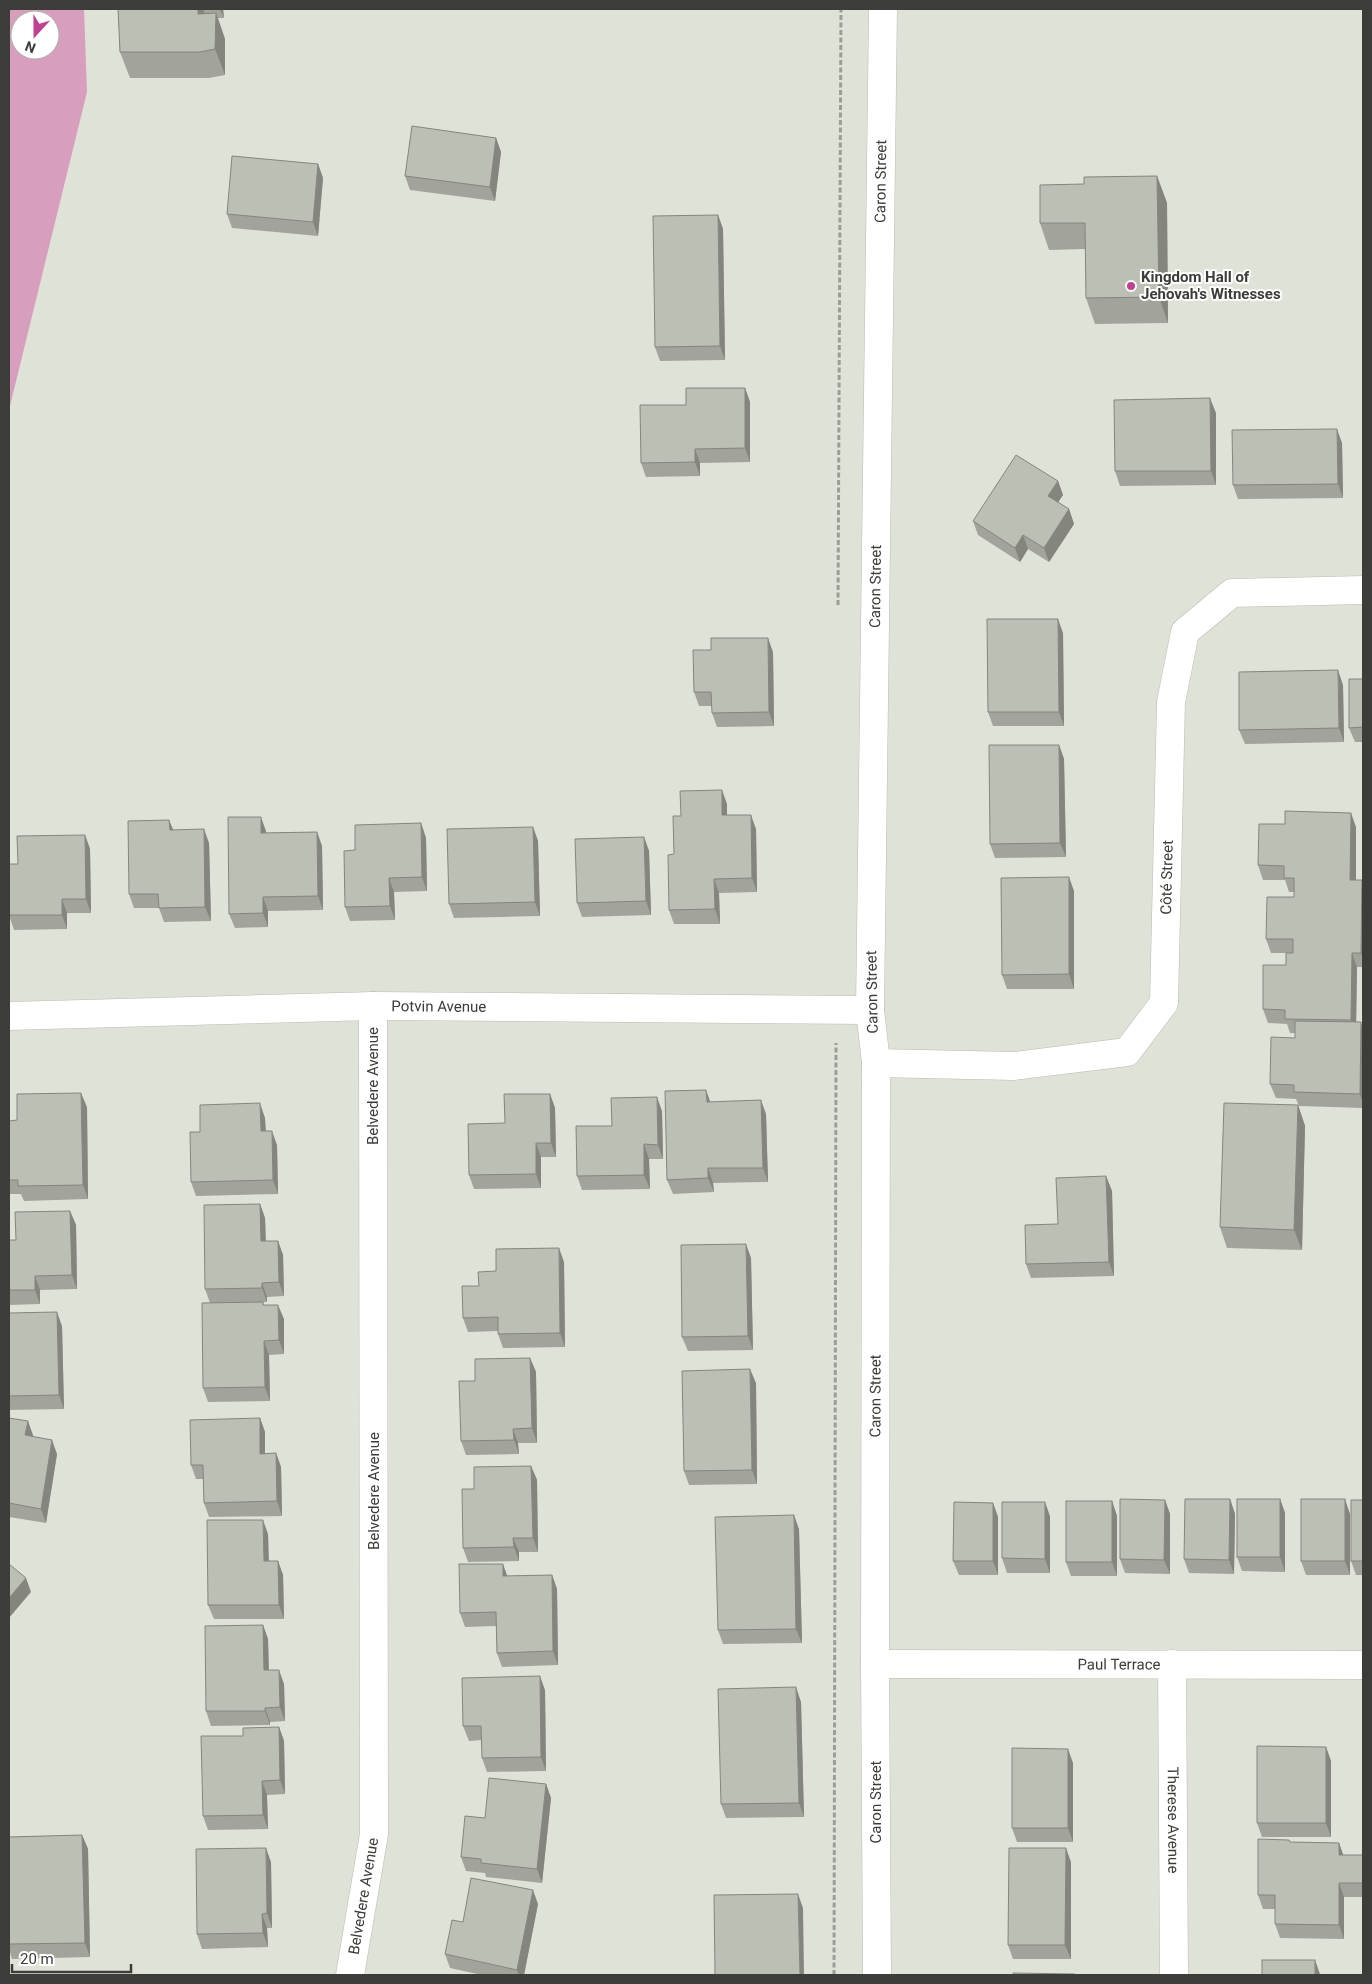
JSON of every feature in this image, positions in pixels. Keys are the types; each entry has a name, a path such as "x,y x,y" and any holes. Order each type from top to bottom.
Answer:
{"street":[{"name":"Caron Street","path":"877,1975 875,1664 876,1063 870,1010 884,9"},
{"name":"Côté Street","path":"876,1063 1014,1066 1127,1052 1164,1003 1171,702 1185,632 1232,592 1363,590"},
{"name":"Potvin Avenue","path":"9,1016 373,1006 870,1010"},
{"name":"Belvedere Avenue","path":"350,1975 374,1834 373,1006"},
{"name":"Paul Terrace","path":"875,1664 1363,1665"},
{"name":"Therese Avenue","path":"1172,1664 1174,1975"}],"shaded area":[{"path":"9,9 84,9 87,92 9,410"}],"building":[{"path":"118,9 198,9 198,14 216,13 215,49 200,52 120,52"},
{"path":"412,126 496,138 490,187 405,176"},
{"path":"232,156 318,164 313,222 227,214"},
{"name":"Kingdom Hall of Jehovah's Witnesses","path":"1157,176 1159,297 1086,298 1085,223 1040,223 1040,185 1084,184 1084,177"},
{"path":"718,215 720,346 655,347 653,216"},
{"path":"686,388 745,388 745,448 695,449 695,462 641,463 640,405 686,405"},
{"path":"1210,398 1211,471 1115,471 1114,400"},
{"path":"1337,429 1338,484 1233,485 1232,430"},
{"path":"1016,455 1058,481 1048,496 1069,509 1044,548 1023,535 1015,548 973,521"},
{"path":"987,619 1058,619 1059,712 988,712"},
{"path":"711,638 768,638 769,712 712,713 711,692 694,692 693,650 711,650"},
{"path":"1338,670 1339,728 1239,730 1239,672"},
{"path":"1349,679 1363,679 1363,727 1349,728"},
{"path":"989,745 1059,745 1060,843 990,844"},
{"path":"722,790 722,815 751,815 752,878 714,879 715,909 669,910 668,855 674,854 673,816 681,816 680,791"},
{"path":"1285,811 1351,813 1350,880 1362,880 1361,953 1352,953 1351,1020 1285,1019 1285,1010 1263,1009 1263,965 1286,965 1286,953 1293,953 1293,939 1266,939 1267,897 1294,897 1294,878 1284,878 1284,866 1258,865 1259,824 1285,824"},
{"path":"228,817 261,817 261,833 317,832 318,896 263,897 263,913 229,914"},
{"path":"169,820 170,830 204,829 205,907 159,908 158,894 129,894 128,821"},
{"path":"421,823 422,877 389,878 390,906 345,907 344,851 355,850 355,825"},
{"path":"533,827 535,902 449,904 447,829"},
{"path":"85,835 86,899 62,899 62,915 9,915 9,864 18,864 17,836"},
{"path":"644,837 646,901 577,903 575,839"},
{"path":"1069,877 1069,974 1002,975 1001,878"},
{"path":"1295,1021 1361,1022 1360,1094 1294,1092 1294,1085 1270,1084 1271,1037 1295,1038"},
{"path":"706,1090 707,1102 761,1100 763,1168 708,1168 708,1178 667,1180 665,1091"},
{"path":"81,1093 83,1185 18,1186 18,1180 9,1180 9,1121 17,1120 17,1094"},
{"path":"504,1094 550,1094 551,1143 536,1143 536,1174 469,1175 468,1124 505,1123"},
{"path":"657,1097 658,1145 644,1144 644,1175 577,1176 576,1126 612,1126 611,1098"},
{"path":"260,1103 261,1131 272,1131 273,1180 191,1182 190,1132 200,1132 200,1105"},
{"path":"1224,1103 1298,1105 1294,1230 1220,1227"},
{"path":"1106,1176 1109,1262 1026,1264 1025,1225 1058,1224 1056,1178"},
{"path":"260,1204 261,1241 278,1241 279,1282 262,1283 262,1288 205,1289 204,1205"},
{"path":"70,1211 72,1275 35,1276 35,1290 9,1290 9,1240 16,1240 15,1212"},
{"path":"746,1244 748,1336 682,1337 681,1245"},
{"path":"559,1248 560,1333 498,1334 498,1317 463,1318 462,1286 479,1286 478,1272 496,1271 496,1249"},
{"path":"263,1302 263,1305 278,1305 279,1340 264,1341 265,1387 203,1388 202,1303"},
{"path":"57,1312 59,1395 9,1396 9,1313"},
{"path":"530,1358 532,1428 513,1429 514,1440 461,1441 459,1381 475,1381 475,1359"},
{"path":"750,1369 752,1470 684,1471 682,1371"},
{"path":"9,1418 28,1421 25,1435 52,1440 41,1509 9,1503"},
{"path":"260,1418 260,1454 276,1453 277,1501 204,1503 203,1465 191,1465 190,1420"},
{"path":"531,1466 533,1538 513,1538 514,1547 463,1548 462,1489 474,1489 474,1467"},
{"path":"1120,1499 1165,1500 1164,1560 1120,1559"},
{"path":"1185,1499 1230,1499 1229,1560 1184,1559"},
{"path":"1237,1499 1280,1499 1280,1557 1237,1557"},
{"path":"1301,1499 1345,1499 1345,1561 1301,1561"},
{"path":"1351,1500 1363,1500 1363,1561 1351,1561"},
{"path":"1066,1501 1112,1501 1112,1562 1066,1562"},
{"path":"954,1502 993,1503 993,1561 953,1561"},
{"path":"1002,1502 1045,1502 1045,1559 1002,1558"},
{"path":"794,1515 796,1629 718,1630 715,1517"},
{"path":"207,1520 263,1520 264,1561 278,1561 279,1605 208,1605"},
{"path":"9,1564 26,1578 9,1598"},
{"path":"459,1564 503,1564 503,1576 552,1575 553,1651 497,1653 496,1612 460,1613"},
{"path":"263,1625 264,1670 279,1670 280,1707 265,1708 265,1711 206,1711 205,1626"},
{"path":"540,1676 541,1757 482,1758 481,1726 463,1726 462,1678"},
{"path":"796,1687 799,1803 721,1804 718,1689"},
{"path":"279,1727 280,1780 262,1781 263,1815 203,1816 201,1736 243,1736 243,1728"},
{"path":"1257,1746 1326,1747 1326,1823 1257,1823"},
{"path":"1012,1748 1068,1749 1068,1828 1012,1828"},
{"path":"489,1778 546,1784 537,1869 481,1863 481,1859 461,1857 465,1816 485,1818"},
{"path":"82,1835 85,1943 9,1944 9,1837"},
{"path":"1258,1839 1339,1843 1339,1855 1363,1855 1363,1883 1339,1883 1339,1925 1275,1924 1275,1895 1258,1895"},
{"path":"266,1848 267,1913 262,1914 263,1933 197,1934 196,1849"},
{"path":"1009,1848 1066,1848 1065,1945 1008,1945"},
{"path":"471,1878 533,1890 517,1970 445,1954 452,1920 463,1922"},
{"path":"798,1894 800,1975 715,1975 714,1895"},
{"path":"1262,1960 1315,1960 1315,1975 1262,1975"},
{"path":"1013,1973 1075,1974 1075,1975 1013,1975"}],"place":[{"name":"Kingdom Hall of Jehovah's Witnesses","path":"1131,286"}]}
